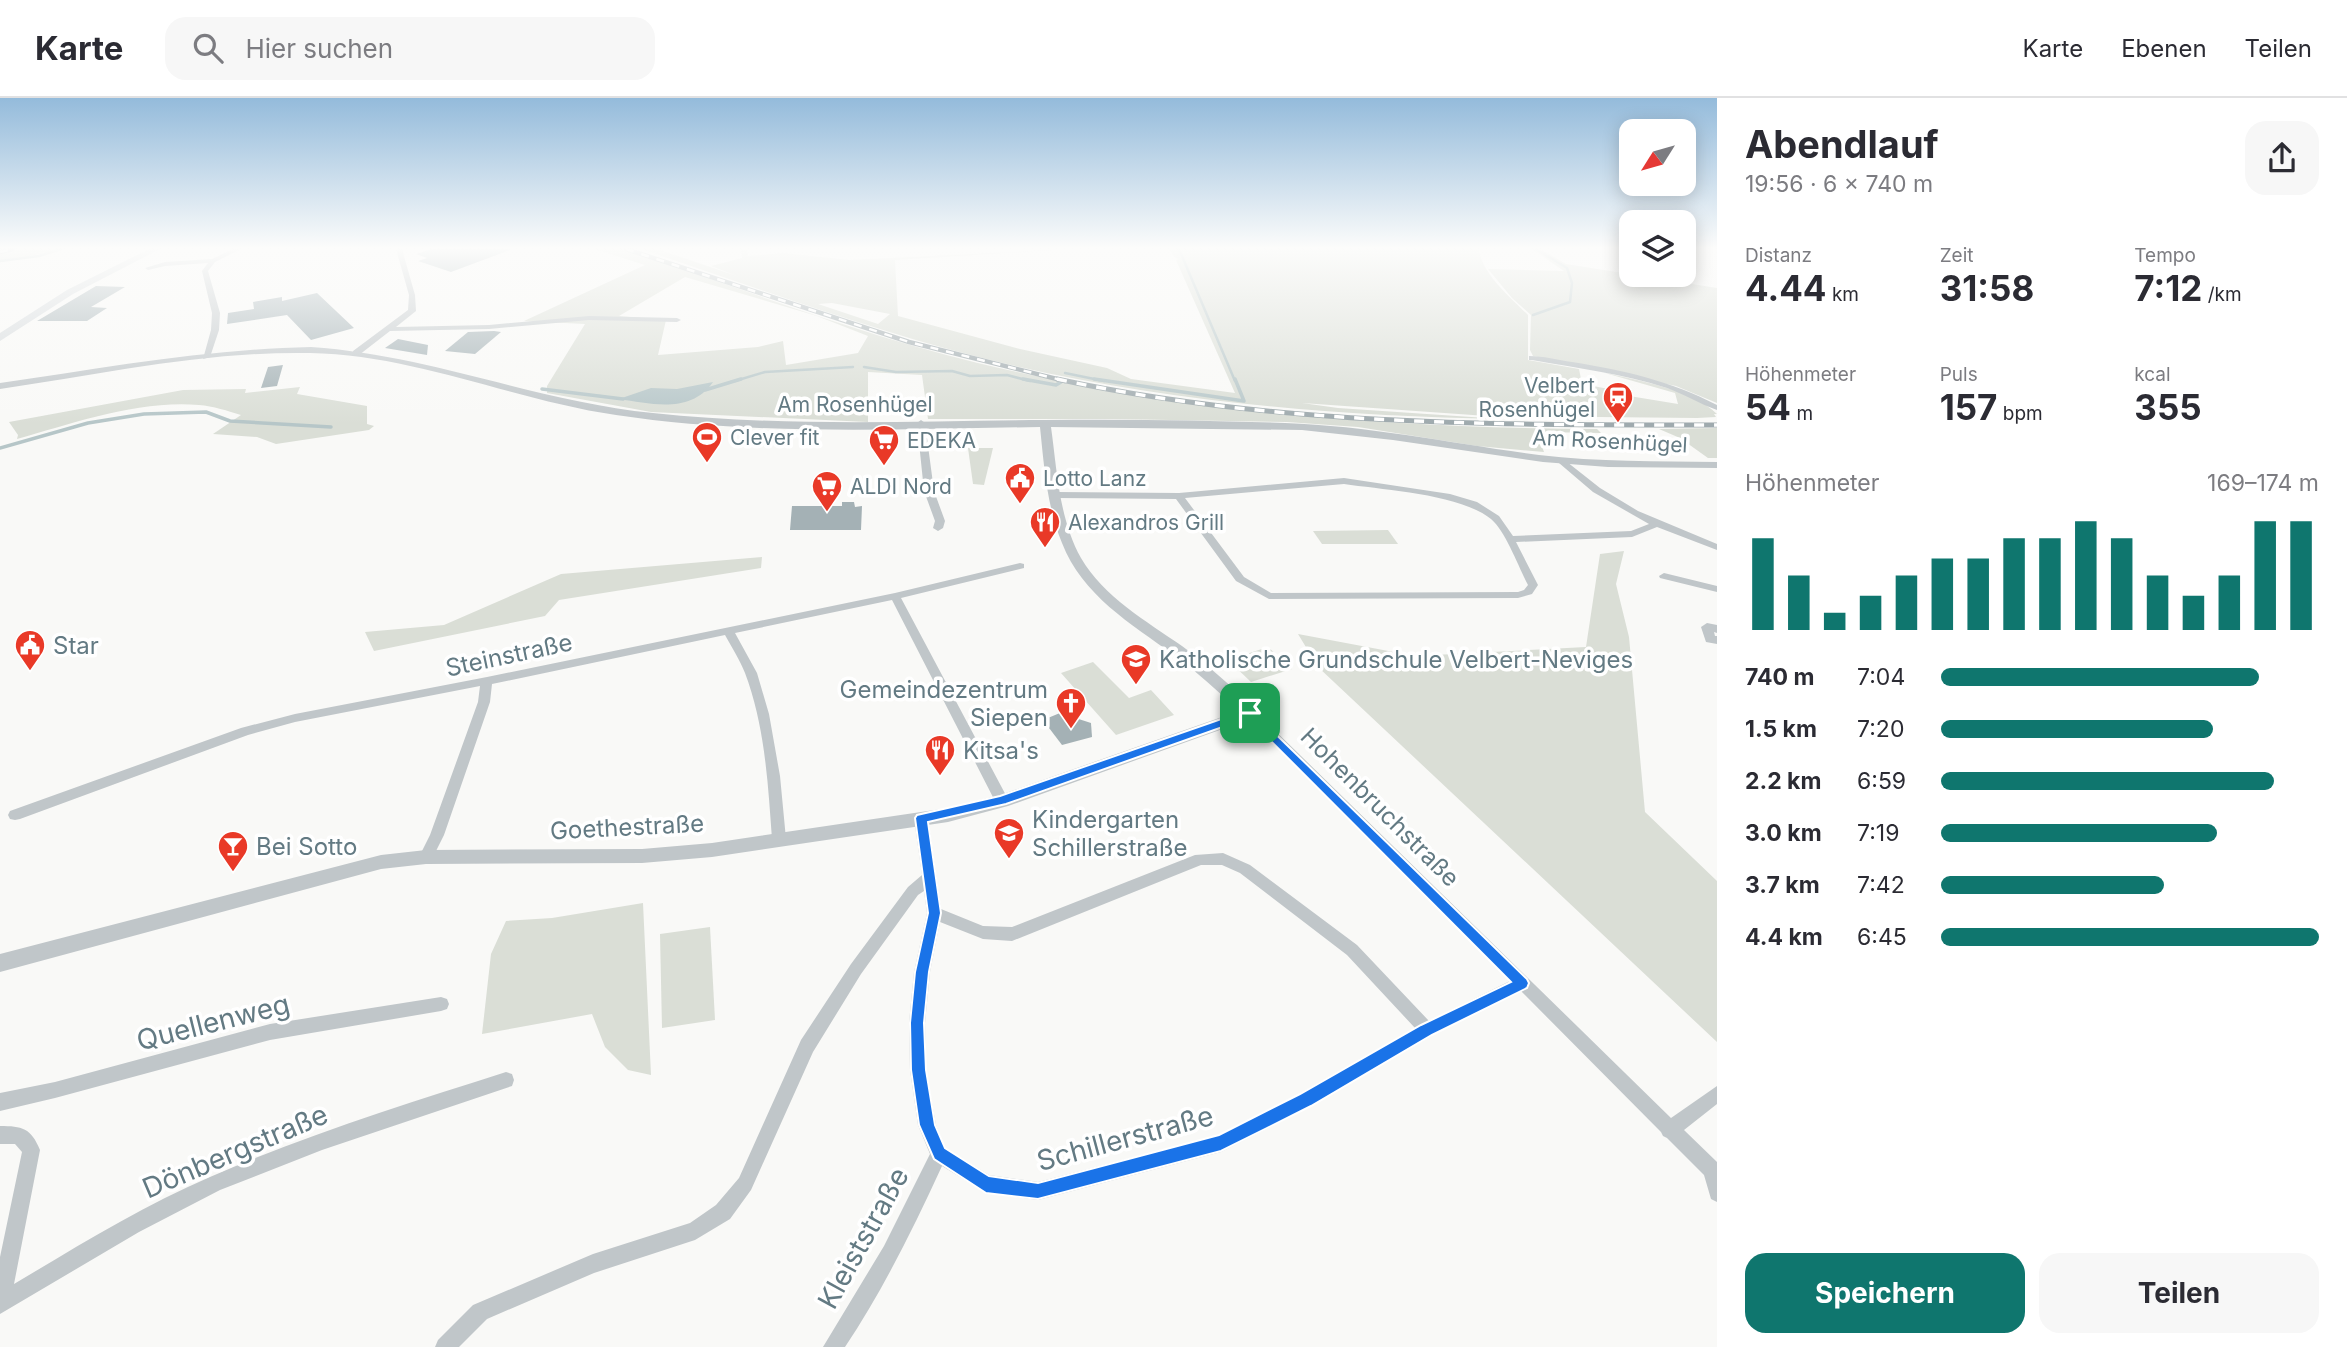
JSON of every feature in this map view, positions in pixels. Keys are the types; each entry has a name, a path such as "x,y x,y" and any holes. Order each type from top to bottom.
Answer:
{"main road":[{"path":"0,338 47,307"}],"street":[{"path":"206,358 215,330 214,307"},
{"path":"356,353 409,314 413,307"},
{"path":"390,329 489,327 589,318 677,320"},
{"name":"Am Rosenhügel","path":"0,386 273,351 356,353 416,363 558,401 645,415 777,424 1235,425 1342,430 1562,461 1717,465"},
{"path":"1532,358 1645,379 1689,394 1717,408"},
{"name":"Hohenbruchstraße","path":"1045,423 1057,495 1074,556 1095,584 1128,615 1221,684 1714,1172 1717,1193"},
{"path":"921,424 929,491 940,522 938,528"},
{"path":"1562,461 1594,489 1657,524 1717,547"},
{"path":"1057,495 1179,496 1344,481 1396,487 1474,504 1496,518 1510,538 1533,585 1528,593 1518,595 1278,597 1259,592 1240,579 1179,496"},
{"path":"1510,538 1632,534 1657,524"},
{"name":"Steinstraße","path":"15,815 245,731 295,718 895,596 1020,566"},
{"path":"1664,576 1717,589"},
{"path":"895,596 1002,801"},
{"path":"1717,629 1707,627 1710,639 1717,640"},
{"path":"728,630 751,673 762,713 773,768 779,839"},
{"path":"426,857 437,835 484,702 487,681"},
{"name":"Goethestraße","path":"0,963 381,862 426,857 642,856 956,813 1002,801 1250,713"},
{"path":"921,818 934,913 922,972 917,1023 918,1070 927,1125 939,1154"},
{"path":"934,913 983,932 1012,934 1200,859 1223,859 1245,869 1352,950 1427,1030"},
{"path":"445,1347 480,1312 593,1265 695,1231 723,1212 745,1184 807,1046 864,958 913,891 930,877"},
{"name":"Schillerstraße","path":"939,1154 986,1184 1038,1191 1221,1143 1305,1100 1427,1030 1522,983"},
{"name":"Quellenweg","path":"0,1102 55,1090 270,1032 441,1004"},
{"name":"Dönbergstraße","path":"0,1304 118,1233 213,1185 288,1153 506,1080"},
{"path":"1669,1130 1717,1094"},
{"path":"0,1135 19,1135 30,1150 0,1304"},
{"name":"Kleiststraße","path":"833,1347 855,1316 902,1232 939,1154"}],"shaded area":[{"path":"554,307 634,307 619,316 666,320 658,355 758,347 783,341 786,365 858,353 868,336 788,307 792,307 959,358 1081,385 1154,397 1375,421 1597,429 1601,433 1537,432 1544,452 1477,446 1358,427 1287,422 928,419 922,375 868,372 868,422 651,412 547,393 547,386 585,324 524,321"},
{"path":"814,307 828,307 878,324 890,314 855,307 898,307 898,316 1020,349 1107,368 1131,379 1235,393 1197,307 1520,307 1528,315 1528,360 1579,369 1582,384 1609,389 1611,393 1678,404 1675,393 1605,373 1664,387 1694,398 1717,414 1714,414 1716,417 1697,418 1487,416 1302,403 1501,419 1255,405 1132,389 1072,378 964,353"},
{"path":"1522,307 1717,307 1717,403 1676,386 1533,356 1530,350 1531,315"},
{"path":"713,382 694,399 682,403 657,404 619,399 651,388 677,389"},
{"path":"300,387 297,394 367,406 367,424 374,426 369,430 276,444 257,437 213,434 241,415 210,406 176,404 106,414 17,439 18,435 9,422 183,390 246,389 245,393"},
{"path":"1717,428 1717,458 1708,458 1680,438 1659,429"},
{"path":"968,448 993,448 984,485 973,484"},
{"path":"1388,530 1398,544 1322,544 1313,531"},
{"path":"1624,551 1616,584 1629,637 1645,812 1717,881 1717,1042 1318,667 1298,634 1415,656 1586,647 1600,554"},
{"path":"762,557 761,568 559,600 545,616 374,651 365,632 444,625 561,574"},
{"path":"1268,647 1292,669 1251,682 1228,660"},
{"path":"1093,662 1129,698 1151,690 1174,715 1116,735 1061,673"},
{"path":"643,903 651,1075 628,1070 605,1047 592,1014 482,1034 491,954 506,921 552,918"},
{"path":"710,927 715,1020 662,1028 660,934"}],"building":[{"path":"60,307 107,308 87,321 37,321"},
{"path":"332,307 354,328 311,340 287,315 227,324 228,313 254,309"},
{"path":"468,332 501,332 475,354 445,351"},
{"path":"398,339 428,345 427,355 385,348"},
{"path":"283,365 277,386 261,388 268,367"},
{"name":"ALDI Nord","path":"842,502 854,502 855,507 862,506 861,530 790,530 792,506 842,506"},
{"name":"Gemeindezentrum Siepen","path":"1060,713 1091,723 1092,737 1062,745 1043,720"}],"waterway":[{"path":"1204,307 1235,381"},
{"path":"1533,315 1555,307"},
{"path":"735,381 765,372 853,367"},
{"path":"864,367 896,372 952,371 970,376 1007,375 1030,381"},
{"path":"1065,373 1095,379"},
{"path":"705,390 741,379"},
{"path":"1023,379 1056,385 1061,382"},
{"path":"1095,379 1244,401 1235,379"},
{"path":"1095,379 1104,381"},
{"path":"542,389 623,399"},
{"path":"0,448 88,423 144,414 206,412 230,421 331,427"}],"railway":[{"path":"803,307 909,342 1057,379"},
{"path":"1057,379 1220,406 1386,420 1717,425"},
{"path":"1057,379 1065,381"}],"place":[{"name":"Velbert Rosenhügel","path":"1618,424"},
{"name":"Clever fit","path":"707,464"},
{"name":"EDEKA","path":"884,467"},
{"name":"Lotto Lanz","path":"1020,505"},
{"name":"ALDI Nord","path":"827,513"},
{"name":"Alexandros Grill","path":"1045,549"},
{"name":"Star","path":"30,672"},
{"name":"Katholische Grundschule Velbert-Neviges","path":"1136,686"},
{"name":"Gemeindezentrum Siepen","path":"1071,730"},
{"name":"Kitsa's","path":"940,777"},
{"name":"Kindergarten Schillerstraße","path":"1009,860"},
{"name":"Bei Sotto","path":"233,873"}],"route":[{"path":"1250,713 1522,983 1427,1030 1305,1100 1221,1143 1038,1191 986,1184 939,1154 927,1125 918,1070 917,1023 922,972 934,913 921,818 948,815 1002,801 1250,713"}]}
